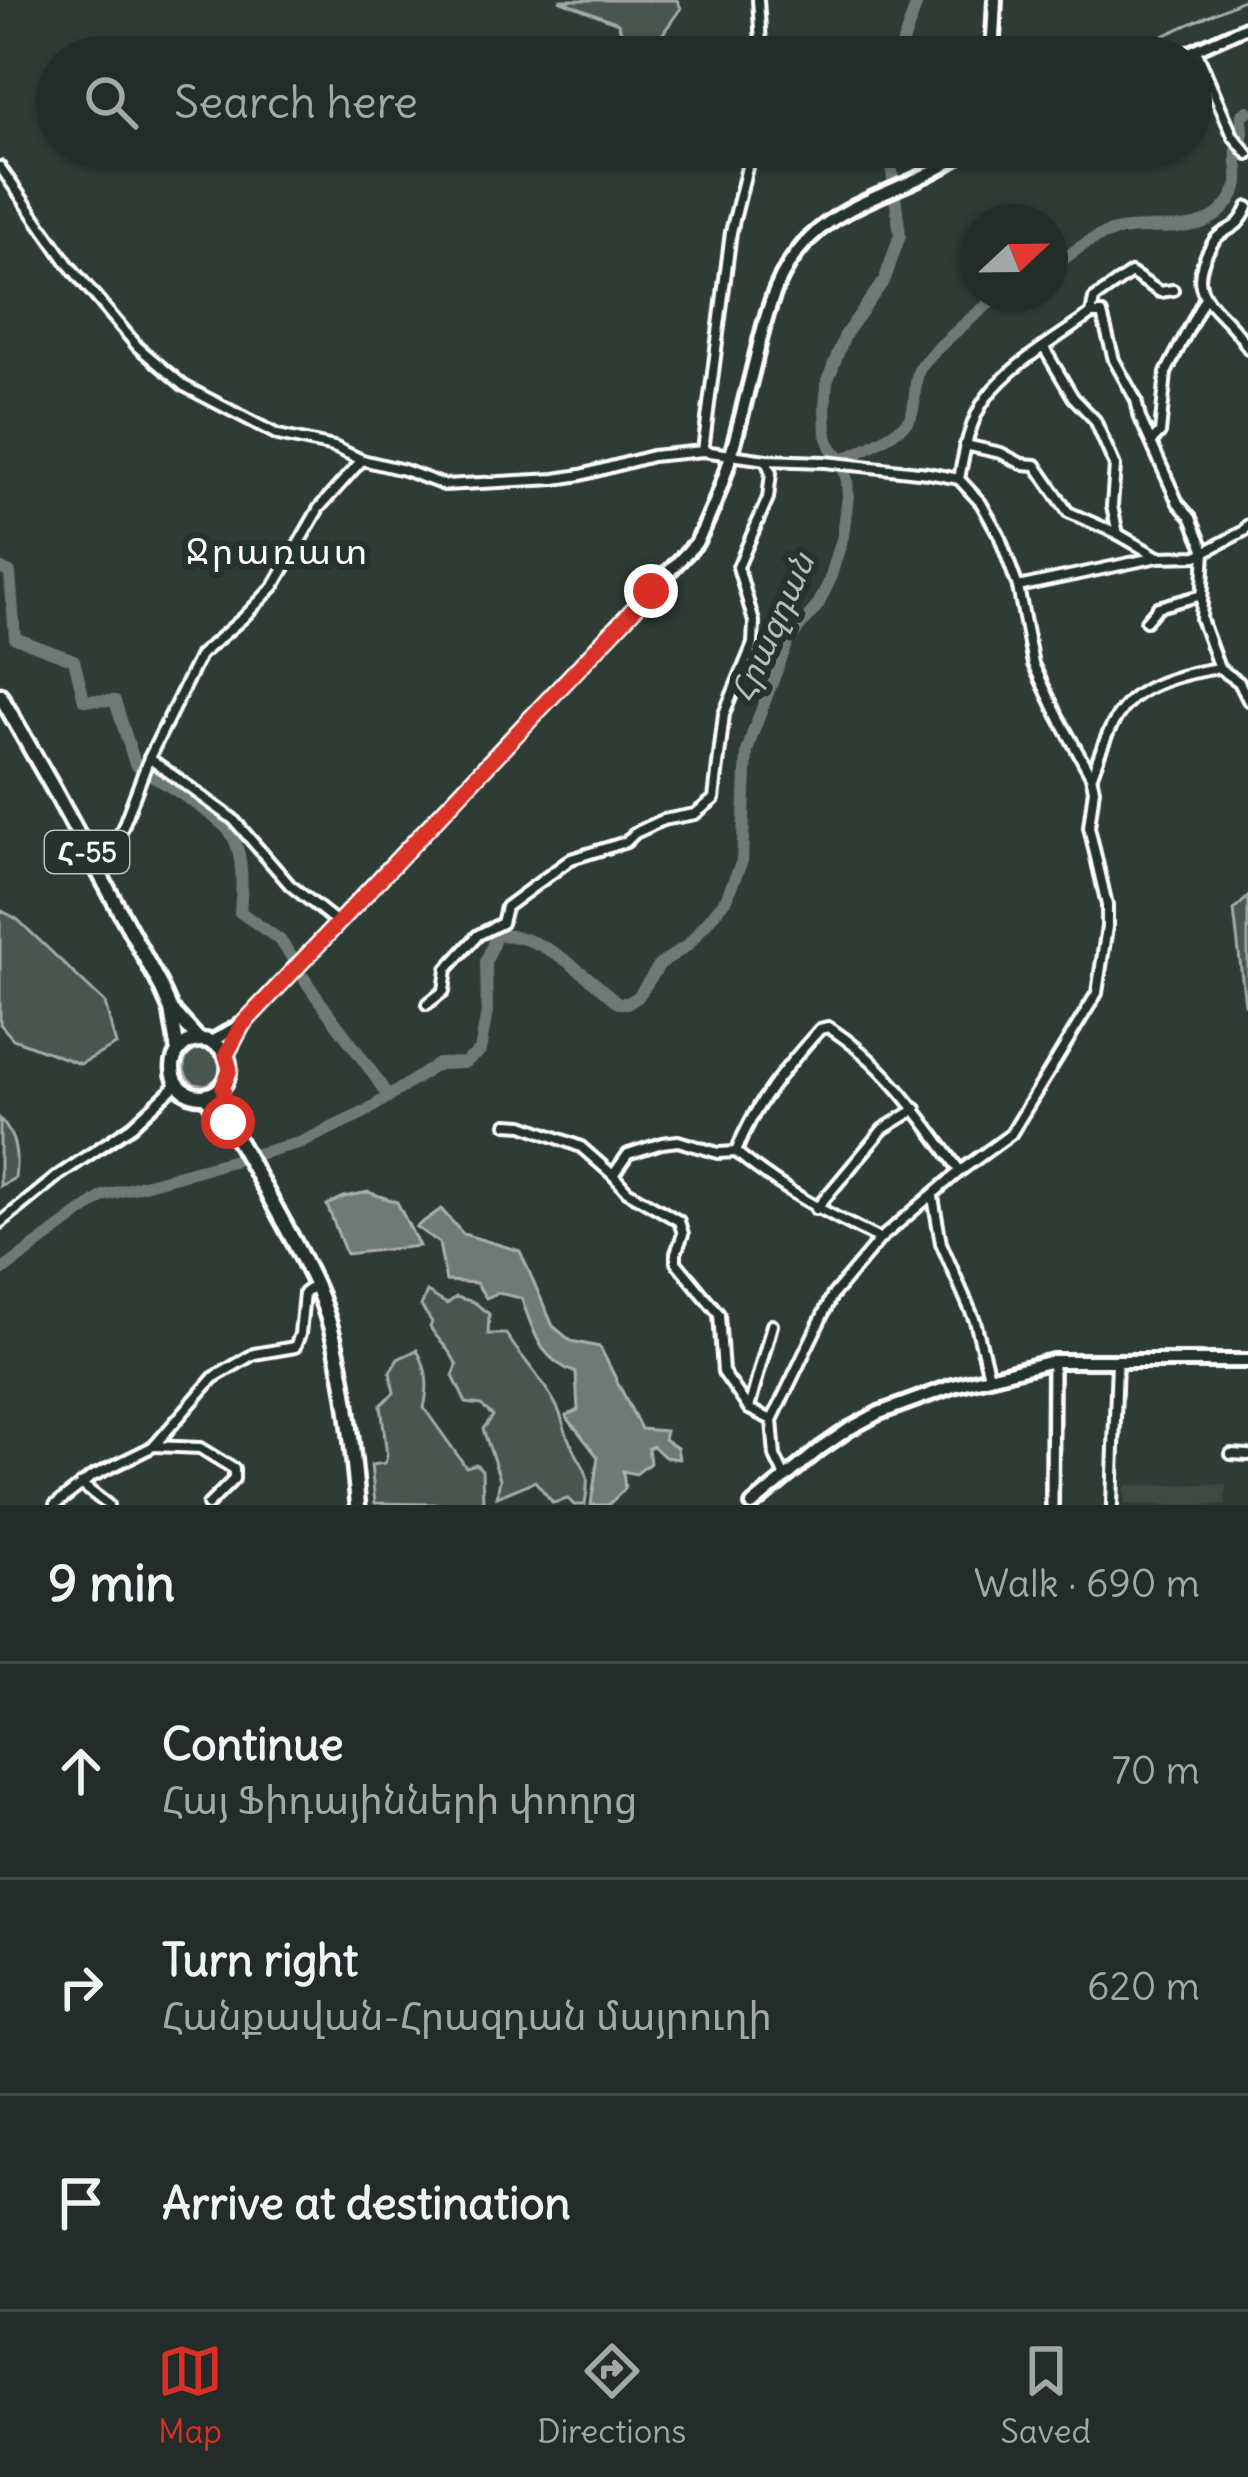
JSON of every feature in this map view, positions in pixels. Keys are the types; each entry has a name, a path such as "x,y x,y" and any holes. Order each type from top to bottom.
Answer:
{"main road":[{"path":"993,36 995,0"},
{"path":"231,1127 223,1087 230,1069 226,1055 242,1025 696,543 721,490 773,290 792,256 815,232 840,216 937,168"},
{"name":"Հ-55","path":"0,695 171,1010 177,1084"},
{"name":"Հ-55","path":"171,1010 226,1055"},
{"path":"178,1052 242,1025"},
{"path":"177,1084 187,1093 205,1096 223,1087"},
{"path":"205,1096 231,1127 315,1285 336,1349 349,1413 358,1505"},
{"path":"752,1505 820,1449 879,1412 989,1376 1053,1361 1248,1361"}],"street":[{"path":"758,0 761,36"},
{"path":"1212,43 1248,26"},
{"path":"1212,87 1233,136 1248,154"},
{"path":"0,167 68,264 138,347 184,386 278,435 334,447 432,483 459,486 555,479 652,456 704,451 928,472 959,479 981,503 1018,586 1034,664 1091,776 1089,827 1107,905 1097,993 1011,1134 880,1239 832,1296 772,1420 775,1456 785,1477"},
{"path":"704,451 731,232 747,168"},
{"path":"1248,207 1239,223 1216,236 1199,272 1204,299 1248,348"},
{"path":"1091,314 1094,299 1131,273 1160,292 1173,290"},
{"path":"1151,442 1160,433 1166,373 1204,299"},
{"path":"959,479 965,445 985,399 1012,371 1091,314 1102,314 1114,360 1136,400 1178,503 1191,518 1205,551 1201,619 1219,668"},
{"path":"1044,348 1073,397 1095,420 1114,466 1112,506 1118,534"},
{"path":"965,445 1036,465 1068,512 1158,557"},
{"path":"98,872 113,854 148,758 200,655 274,586 319,508 362,460"},
{"path":"427,1004 444,991 447,969 478,935 502,923 506,908 571,859 626,842 662,820 695,814 714,799 724,714 753,644 754,622 738,567 768,498 771,473 766,460"},
{"path":"1018,586 1158,557 1197,556 1247,530"},
{"path":"1146,621 1158,607 1202,595"},
{"path":"1091,776 1105,738 1129,702 1154,687 1219,668 1243,680 1248,700"},
{"path":"148,758 233,819 290,885 338,922"},
{"path":"736,1152 773,1083 820,1030 828,1027 857,1046 916,1109 960,1171"},
{"path":"0,1222 132,1126 177,1084"},
{"path":"816,1209 883,1129 916,1109"},
{"path":"507,1124 524,1125 581,1148 627,1191 679,1221 683,1228 676,1262 719,1314 723,1372 749,1409 772,1420"},
{"path":"614,1175 628,1154 662,1143 736,1152 816,1209 880,1239"},
{"path":"932,1195 941,1244 975,1322 989,1376"},
{"path":"56,1505 81,1484 154,1446 213,1378 254,1354 295,1347 304,1293 315,1285"},
{"path":"749,1409 772,1325"},
{"path":"1112,1505 1117,1360"},
{"path":"1052,1505 1053,1361"},
{"path":"154,1446 200,1448 234,1469 234,1479 208,1505"},
{"path":"1232,1454 1248,1455"},
{"path":"81,1484 108,1505"}],"shaded area":[{"path":"559,0 677,0 681,8 661,36 623,36 618,23"},
{"path":"1248,897 1248,1004 1245,1004 1234,910"},
{"path":"0,910 17,919 105,1003 116,1045 80,1064 13,1039 0,1024"},
{"path":"202,1049 214,1055 220,1067 214,1079 202,1085 190,1079 184,1067 190,1055"},
{"path":"0,1119 13,1139 16,1161 15,1178 0,1186"},
{"path":"368,1192 397,1202 419,1246 346,1254 327,1205"},
{"path":"441,1209 463,1234 520,1251 553,1326 571,1341 600,1347 641,1429 666,1431 664,1439 677,1448 679,1459 648,1448 650,1463 636,1474 623,1471 625,1489 608,1505 591,1505 598,1457 566,1416 578,1410 576,1373 546,1352 521,1298 498,1293 486,1298 476,1283 446,1281 439,1243 416,1227"},
{"path":"427,1292 447,1304 456,1297 474,1302 489,1314 488,1334 506,1334 538,1377 585,1470 585,1505 574,1505 568,1499 553,1503 535,1481 497,1497 500,1479 483,1429 493,1416 481,1405 466,1403 453,1376 457,1366 421,1306"},
{"path":"417,1350 426,1378 424,1408 466,1467 476,1464 482,1470 483,1505 375,1503 371,1465 385,1463 387,1456 381,1405 394,1393 390,1372 398,1359"},
{"path":"1226,1484 1225,1505 1125,1505 1125,1485"}],"waterway":[{"path":"905,36 918,0"},
{"path":"1163,36 1243,0"},
{"name":"Հրազդան","path":"1068,256 1105,234 1180,227 1213,218 1237,187 1242,115 1248,111"},
{"name":"Հրազդան","path":"0,1272 103,1196 302,1142 365,1112 438,1064 464,1063 480,1051 487,1012 486,962 496,936 529,940 545,948 618,1003 628,1003 638,997 660,964 688,945 726,899 742,861 747,752 753,732 788,641 818,605 829,582 843,536 847,480 826,434 827,382 845,335 885,279 900,235 892,168"},
{"name":"Հրազդան","path":"841,460 907,422 919,370 980,312"},
{"path":"0,568 10,573 15,638 74,660 84,700 115,701 140,768"},
{"path":"153,776 232,835 240,863 240,912 280,940 291,956"},
{"path":"304,978 387,1095"}],"district":[{"name":"Ջրառատ","path":"278,551"}],"route":[{"path":"228,1122 223,1087 230,1069 226,1055 242,1025 651,591"}]}
